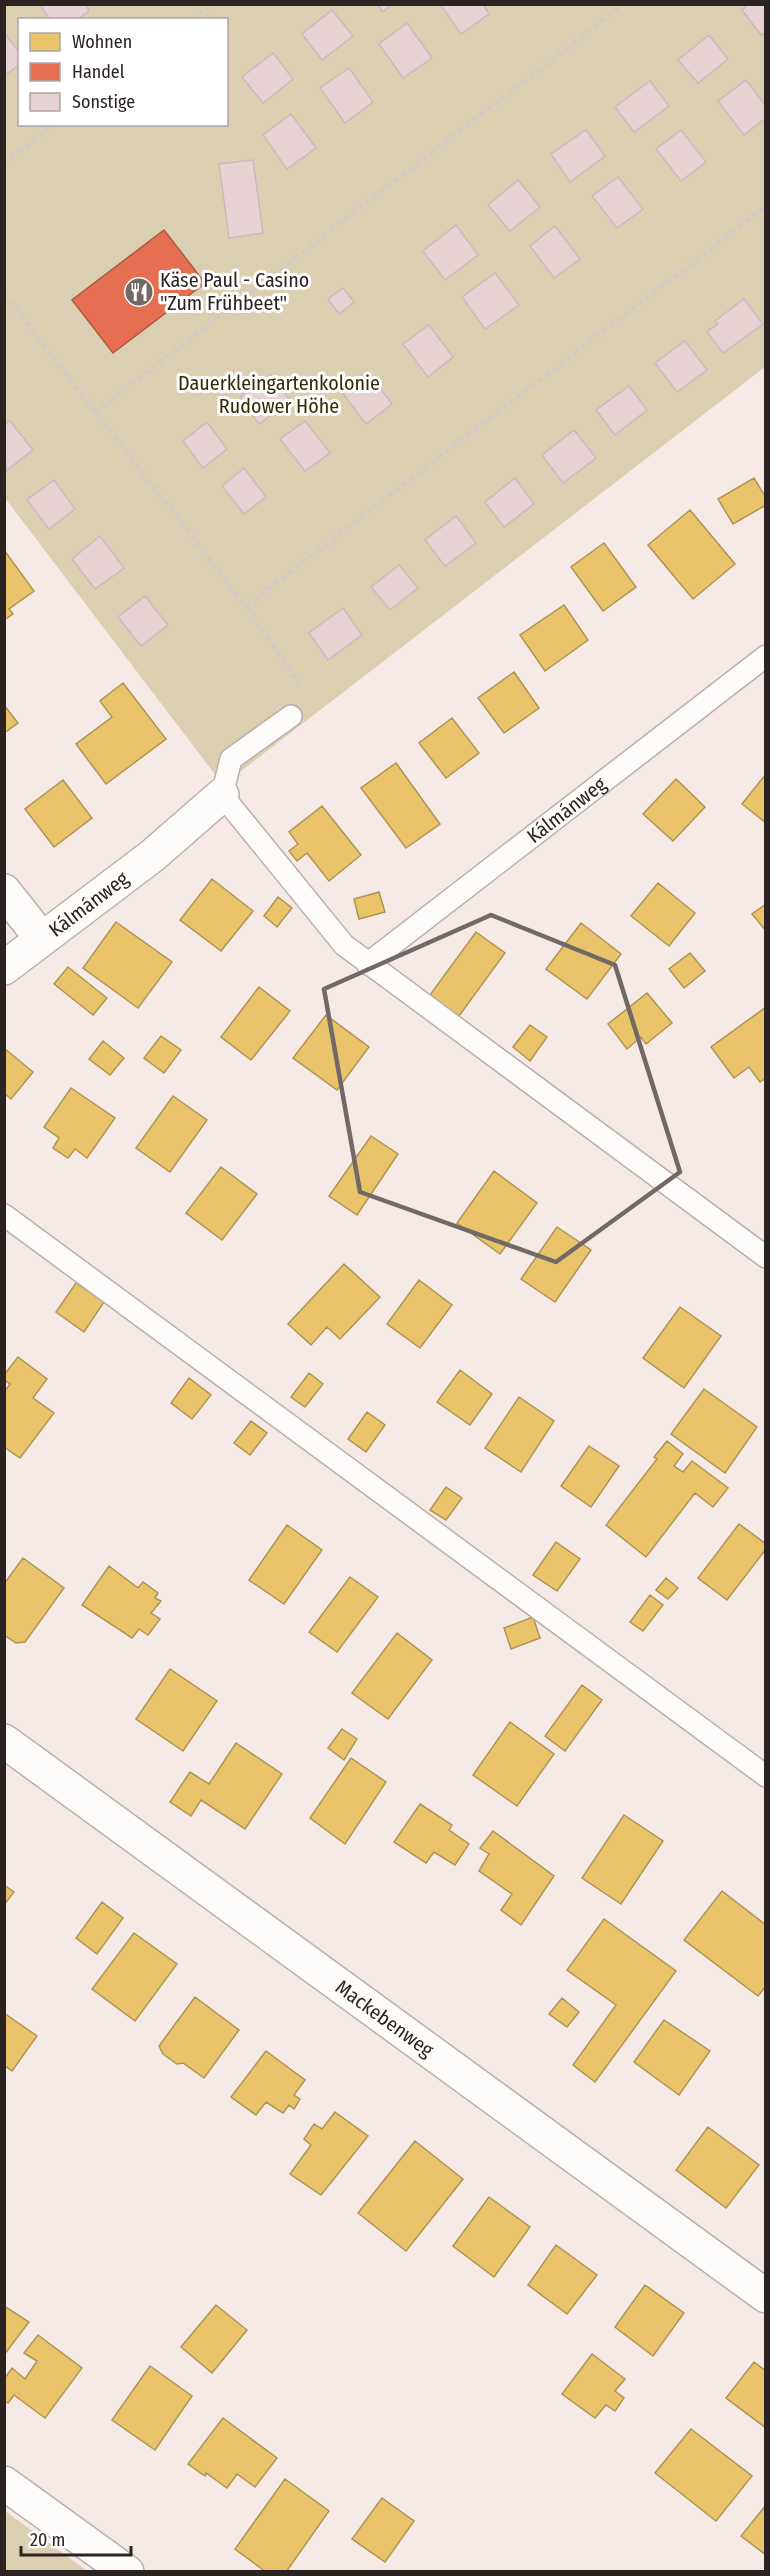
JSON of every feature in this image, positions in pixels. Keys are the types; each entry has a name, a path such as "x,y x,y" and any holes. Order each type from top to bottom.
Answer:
{"street":[{"name":"Kálmánweg","path":"4,968 152,856 222,795"},
{"path":"4,891 42,939"},
{"name":"Mackebenweg","path":"4,1741 765,2296"},
{"path":"4,2483 127,2571"}],"lane":[{"name":"Kálmánweg","path":"367,964 765,656"},
{"path":"291,716 231,759 222,795 344,945 765,1257"},
{"path":"4,1215 765,1776"}],"path":[{"path":"194,18 211,4"},
{"path":"95,412 624,4"},
{"path":"4,164 52,126"},
{"path":"246,606 765,206"},
{"path":"4,294 246,606 302,688 304,707 291,716"}],"highlighted area":[{"path":"491,915 615,965 680,1172 556,1262 360,1192 324,989"}],"green space":[{"name":"Dauerkleingartenkolonie Rudower Höhe","path":"5,5 765,5 765,367 223,785 5,498"},
{"path":"5,2511 87,2571 5,2571"}],"building: Wohnen":[{"path":"754,478 766,498 766,505 733,524 718,499"},
{"path":"690,510 735,564 693,599 648,545"},
{"path":"604,543 636,587 603,611 571,567"},
{"path":"4,550 34,591 9,609 13,614 4,620"},
{"path":"564,605 588,640 545,671 520,635"},
{"path":"514,672 539,708 504,733 478,698"},
{"path":"123,683 166,739 106,784 76,744 112,717 100,701"},
{"path":"4,705 18,723 4,733"},
{"path":"452,718 479,753 446,778 419,743"},
{"path":"396,763 440,824 406,848 361,788"},
{"path":"766,774 766,823 742,804"},
{"path":"676,779 705,807 673,841 643,814"},
{"path":"63,780 92,818 54,847 25,809"},
{"path":"322,806 361,855 329,881 307,853 297,861 289,851 298,844 289,832"},
{"path":"212,879 253,911 221,951 180,920"},
{"path":"658,883 695,913 669,946 631,916"},
{"path":"379,892 385,912 359,919 354,899"},
{"path":"278,897 292,908 277,927 264,916"},
{"path":"766,904 766,931 752,914"},
{"path":"116,922 172,962 138,1008 83,968"},
{"path":"581,923 621,954 587,999 546,969"},
{"path":"476,932 505,953 459,1016 430,995"},
{"path":"690,953 705,971 684,988 669,969"},
{"path":"68,967 107,998 93,1015 54,984"},
{"path":"259,987 290,1011 251,1060 221,1037"},
{"path":"647,993 672,1023 646,1044 641,1037 627,1049 608,1024"},
{"path":"766,1007 766,1078 760,1082 749,1067 734,1078 711,1047"},
{"path":"326,1015 369,1047 337,1090 293,1058"},
{"path":"530,1025 547,1037 530,1061 513,1047"},
{"path":"161,1036 181,1050 164,1073 144,1058"},
{"path":"103,1041 124,1058 110,1075 89,1059"},
{"path":"4,1048 33,1072 11,1099 4,1093"},
{"path":"71,1088 115,1118 87,1158 75,1149 68,1158 53,1148 59,1138 44,1127"},
{"path":"173,1096 207,1120 170,1172 136,1148"},
{"path":"371,1136 398,1154 357,1215 329,1196"},
{"path":"221,1167 257,1194 222,1240 186,1213"},
{"path":"494,1171 537,1203 500,1254 457,1223"},
{"path":"557,1227 591,1250 555,1302 521,1279"},
{"path":"344,1264 380,1297 340,1339 327,1327 311,1345 288,1324"},
{"path":"419,1280 452,1305 420,1348 387,1324"},
{"path":"76,1283 104,1302 84,1332 56,1312"},
{"path":"680,1307 721,1336 684,1388 643,1358"},
{"path":"18,1357 47,1379 33,1398 54,1413 20,1458 4,1447 4,1392 10,1384 4,1380 4,1375"},
{"path":"460,1370 492,1394 470,1425 437,1402"},
{"path":"309,1373 323,1384 305,1407 291,1397"},
{"path":"189,1378 211,1395 192,1419 171,1403"},
{"path":"704,1389 757,1427 725,1473 671,1434"},
{"path":"519,1397 554,1421 521,1472 485,1448"},
{"path":"367,1412 385,1425 366,1452 348,1439"},
{"path":"251,1421 267,1433 250,1455 234,1443"},
{"path":"667,1441 683,1454 674,1466 683,1472 692,1461 728,1488 713,1507 695,1493 646,1557 606,1525 657,1459 654,1457"},
{"path":"589,1446 619,1466 591,1507 561,1486"},
{"path":"446,1487 462,1498 446,1520 430,1510"},
{"path":"739,1524 766,1544 766,1549 727,1600 698,1578"},
{"path":"287,1525 322,1550 284,1604 249,1580"},
{"path":"556,1542 580,1559 557,1591 533,1575"},
{"path":"23,1558 64,1588 25,1642 16,1643 4,1635 4,1584"},
{"path":"109,1566 138,1588 143,1582 158,1593 155,1598 161,1601 151,1613 160,1619 148,1635 139,1629 132,1638 82,1605"},
{"path":"350,1577 378,1597 337,1652 309,1632"},
{"path":"666,1578 678,1588 668,1599 656,1590"},
{"path":"650,1595 663,1605 643,1631 630,1622"},
{"path":"533,1617 540,1638 511,1649 504,1628"},
{"path":"397,1633 432,1660 388,1719 352,1693"},
{"path":"170,1669 217,1701 183,1751 136,1719"},
{"path":"582,1685 602,1700 565,1751 545,1736"},
{"path":"510,1722 554,1754 517,1806 473,1775"},
{"path":"342,1729 357,1739 344,1760 328,1748"},
{"path":"236,1743 282,1774 245,1829 201,1800 191,1816 170,1802 190,1772 209,1784"},
{"path":"351,1758 386,1782 345,1844 310,1818"},
{"path":"420,1804 452,1825 449,1830 469,1844 455,1865 434,1852 426,1863 394,1842"},
{"path":"624,1815 663,1841 621,1904 582,1878"},
{"path":"493,1831 554,1876 521,1925 501,1910 512,1894 479,1871 489,1854 480,1848"},
{"path":"4,1885 14,1892 4,1905"},
{"path":"722,1891 766,1925 766,1986 758,1996 684,1940"},
{"path":"102,1902 123,1918 97,1954 76,1938"},
{"path":"604,1919 676,1971 595,2082 573,2065 616,2005 567,1970"},
{"path":"134,1933 177,1964 135,2021 92,1989"},
{"path":"195,1997 239,2030 204,2078 183,2063 177,2064 163,2054 159,2046"},
{"path":"562,1998 579,2012 567,2027 549,2014"},
{"path":"4,2013 37,2036 12,2071 4,2065"},
{"path":"664,2020 710,2051 679,2095 634,2062"},
{"path":"266,2051 305,2080 294,2095 300,2099 294,2109 289,2105 283,2113 266,2102 256,2115 231,2097"},
{"path":"335,2112 368,2136 321,2195 290,2174 311,2145 304,2139 314,2124 322,2129"},
{"path":"708,2127 759,2165 726,2208 676,2170"},
{"path":"415,2141 463,2179 406,2251 358,2213"},
{"path":"489,2197 530,2227 494,2277 453,2246"},
{"path":"556,2245 597,2275 567,2314 528,2285"},
{"path":"645,2285 684,2313 653,2356 615,2327"},
{"path":"216,2305 247,2330 212,2373 181,2347"},
{"path":"4,2306 29,2322 4,2355"},
{"path":"38,2335 82,2368 45,2418 14,2395 8,2403 4,2401 4,2379 12,2368 25,2379 37,2361 24,2353"},
{"path":"592,2354 625,2379 615,2391 624,2398 615,2411 606,2405 595,2418 562,2394"},
{"path":"754,2362 766,2371 766,2428 726,2398"},
{"path":"150,2366 192,2396 155,2450 112,2420"},
{"path":"223,2418 277,2458 255,2487 237,2474 227,2488 188,2464"},
{"path":"691,2429 752,2476 716,2521 655,2473"},
{"path":"285,2479 329,2511 286,2572 266,2572 235,2549"},
{"path":"382,2498 414,2521 385,2562 352,2539"},
{"path":"766,2505 766,2555 741,2536"}],"building: Handel":[{"name":"Käse Paul - Casino \"Zum Frühbeet\"","path":"164,230 205,283 113,353 72,300"}],"building: Sonstige":[{"path":"40,4 85,4 89,11 80,18 49,18"},
{"path":"377,4 392,4 383,12"},
{"path":"440,4 483,4 489,14 461,34"},
{"path":"749,4 766,4 766,32 761,35 742,10"},
{"path":"332,10 353,36 322,60 302,34"},
{"path":"407,23 432,58 403,78 379,44"},
{"path":"4,33 18,50 18,66 4,76"},
{"path":"709,35 728,59 698,83 678,60"},
{"path":"273,53 293,79 263,103 242,77"},
{"path":"349,68 373,102 345,123 320,88"},
{"path":"746,80 766,106 766,118 744,135 718,101"},
{"path":"650,81 669,106 634,132 615,107"},
{"path":"291,114 316,148 287,169 263,135"},
{"path":"586,130 605,156 570,182 551,154"},
{"path":"681,130 706,162 681,181 656,149"},
{"path":"253,160 263,233 229,238 219,164"},
{"path":"618,177 643,209 617,228 592,196"},
{"path":"518,180 540,207 510,231 488,205"},
{"path":"456,225 478,255 445,280 423,251"},
{"path":"555,226 580,259 554,278 530,246"},
{"path":"495,273 519,305 485,329 462,297"},
{"path":"343,288 354,302 339,314 328,299"},
{"path":"744,299 763,324 723,353 707,332 718,324 715,321"},
{"path":"429,325 453,357 428,377 403,344"},
{"path":"685,341 707,370 677,392 655,363"},
{"path":"367,371 392,404 366,424 341,391"},
{"path":"271,375 291,401 259,424 240,398"},
{"path":"629,386 647,410 615,435 596,410"},
{"path":"10,421 33,450 6,471 4,425"},
{"path":"305,421 330,453 305,471 280,439"},
{"path":"207,422 227,449 203,468 183,441"},
{"path":"574,430 596,458 563,483 542,455"},
{"path":"244,468 266,497 244,514 222,486"},
{"path":"515,478 534,504 504,527 485,502"},
{"path":"54,480 75,509 49,529 27,500"},
{"path":"456,516 476,543 445,566 425,540"},
{"path":"100,536 124,568 95,589 72,559"},
{"path":"399,565 418,588 390,610 371,587"},
{"path":"145,596 168,625 141,646 118,617"},
{"path":"343,608 362,635 328,660 309,633"}],"place":[{"name":"Käse Paul - Casino \"Zum Frühbeet\"","path":"139,292"}]}
